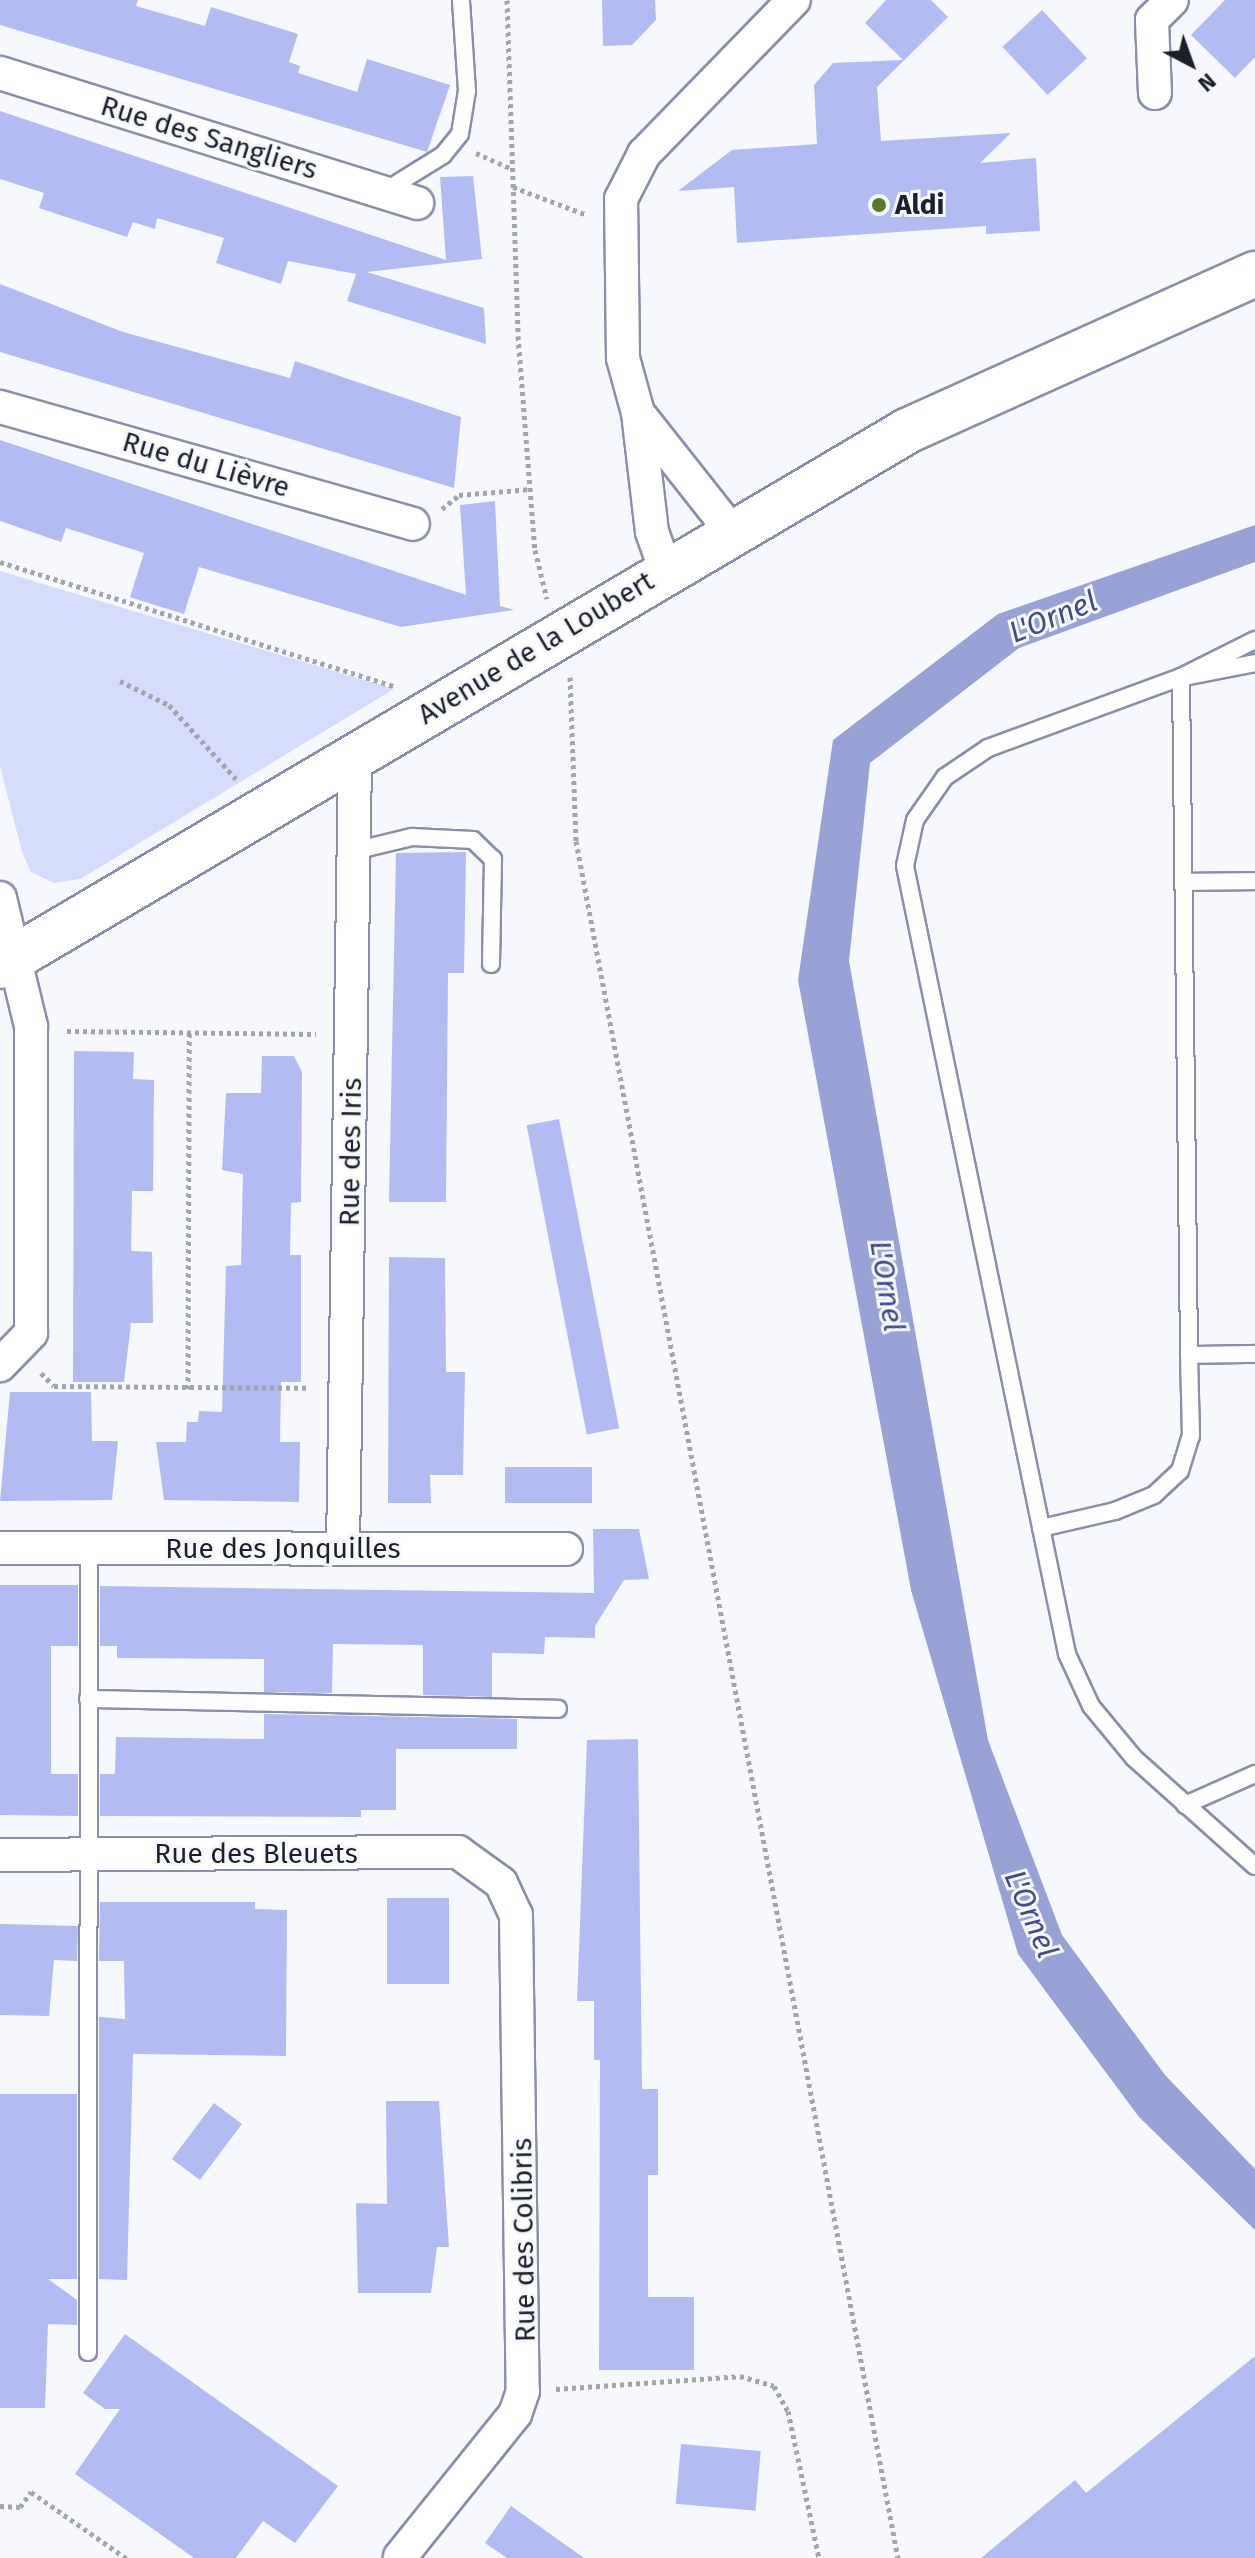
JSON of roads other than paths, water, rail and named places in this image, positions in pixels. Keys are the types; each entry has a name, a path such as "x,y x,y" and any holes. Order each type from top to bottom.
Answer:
{"street":[{"path":"666,571 652,532 638,413 623,358 617,223 644,154 794,0"},
{"path":"1155,93 1152,20 1172,0"},
{"name":"Rue des Sangliers","path":"0,73 417,203"},
{"name":"Avenue de la Loubert","path":"9,961 907,431 1255,274"},
{"name":"Avenue de la Loubert","path":"1083,349 1255,303"},
{"name":"Rue du Lièvre","path":"0,407 413,524"},
{"path":"638,413 732,532"},
{"name":"Rue des Iris","path":"343,1549 355,755"},
{"path":"1,902 9,961 31,1026 31,1333 10,1358"},
{"name":"Rue des Jonquilles","path":"0,1548 566,1549"},
{"name":"Rue des Bleuets","path":"0,1855 458,1852 501,1883"},
{"name":"Rue des Colibris","path":"400,2558 515,2414 523,2391 516,1915 501,1883"}],"lane":[{"path":"383,193 453,144 467,91 461,0"},
{"path":"1255,640 1181,677 988,748 945,777 915,820 905,866 1067,1654 1091,1706 1185,1805 1255,1866"},
{"path":"1181,677 1255,663"},
{"path":"1041,1528 1115,1511 1154,1495 1180,1471 1191,1436 1181,677"},
{"path":"354,851 412,837 473,840 493,859 491,964"},
{"path":"1184,882 1255,881"},
{"path":"1189,1355 1255,1354"},
{"path":"88,2352 89,1549"},
{"path":"88,1699 558,1709"},
{"path":"1185,1805 1255,1774"}],"water":[{"name":"L'Ornel","path":"1255,525 1255,562 1019,648 870,763 849,961 988,1740 1062,1935 1165,2075 1255,2169 1255,2230 1139,2117 1018,1954 911,1590 798,980 833,740 998,614"}],"place":[{"name":"Aldi","path":"879,205"}]}
